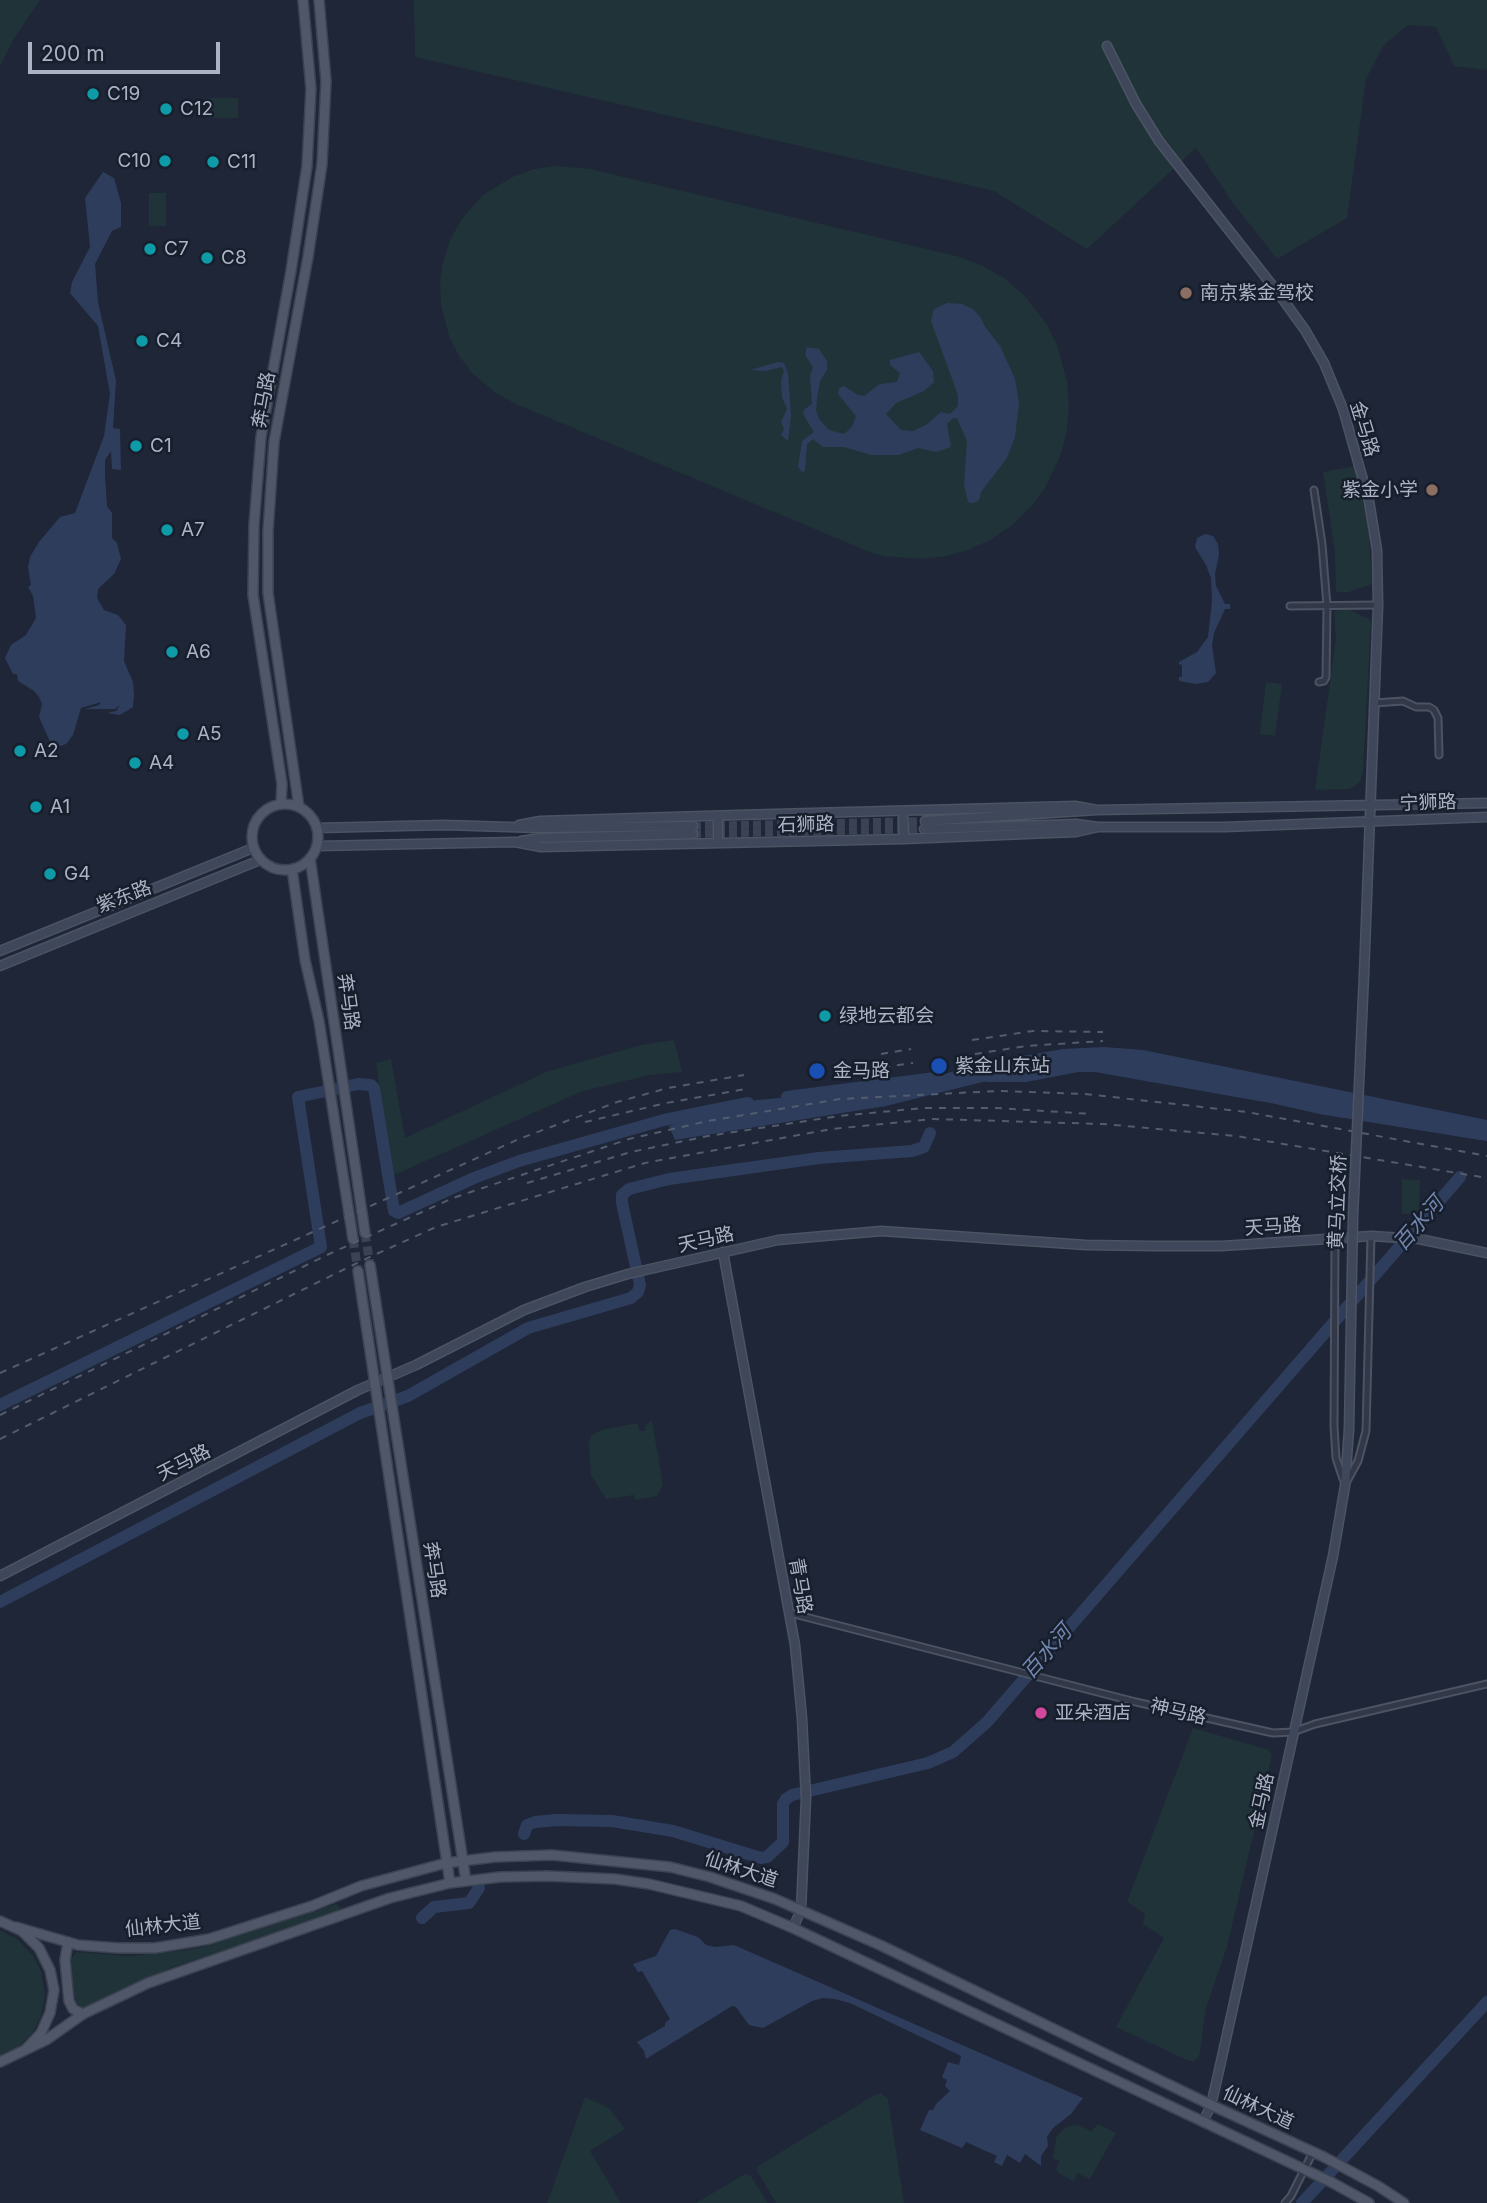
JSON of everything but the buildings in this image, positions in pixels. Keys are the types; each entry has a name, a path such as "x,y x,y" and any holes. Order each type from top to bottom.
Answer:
{"main road":[{"name":"奔马路","path":"281,804 282,784 253,595 254,525 261,437 307,166 312,89 303,0"},
{"name":"奔马路","path":"299,807 268,593 268,531 274,442 322,164 326,81 318,0"},
{"name":"金马路","path":"1107,46 1136,104 1159,141 1305,330 1324,363 1343,409 1369,501 1377,550 1378,605 1364,975"},
{"name":"宁狮路","path":"1371,806 1487,803"},
{"path":"281,804 299,807 313,820 317,828 317,846 310,858 300,867 279,870 260,860 253,848 251,837 254,826 259,816 268,808 281,804"},
{"name":"石狮路","path":"519,825 540,821 1075,806 1097,810"},
{"name":"石狮路","path":"1370,821 1225,827 924,825 1097,810 1371,806"},
{"path":"903,811 904,839"},
{"path":"718,816 718,843"},
{"name":"宁狮路","path":"1370,821 1487,817"},
{"name":"石狮路","path":"317,828 519,825 540,828 693,830 540,838 515,842 317,846"},
{"name":"石狮路","path":"515,842 541,846 904,839 1076,832 1098,827"},
{"name":"紫东路","path":"0,951 253,848"},
{"name":"奔马路","path":"310,858 365,1233"},
{"name":"紫东路","path":"0,965 260,860"},
{"name":"奔马路","path":"292,869 353,1238"},
{"name":"黄马立交桥","path":"1349,1429 1353,1217 1364,975"},
{"name":"天马路","path":"0,1576 374,1383 524,1310 584,1287 628,1274 778,1240 881,1231 1113,1246 1222,1246 1371,1236 1419,1239 1487,1253"},
{"name":"青马路","path":"723,1252 790,1613 802,1718 806,1798 801,1910 793,1928"},
{"name":"奔马路","path":"370,1265 466,1881"},
{"name":"奔马路","path":"359,1271 450,1883"},
{"name":"金马路","path":"1203,2122 1210,2105 1333,1556 1345,1486 1349,1429"},
{"name":"仙林大道","path":"16,1927 78,1945 118,1948 183,1945 263,1922 360,1886 463,1860 524,1855 605,1859 670,1867 744,1887 892,1951 1210,2105 1324,2157 1404,2203"},
{"name":"仙林大道","path":"21,2053 46,2040 83,2014 148,1983 390,1898 466,1881 589,1876 649,1884 737,1905 793,1928 1308,2171 1369,2203"},
{"path":"737,1905 744,1887"},
{"path":"0,2070 21,2053 44,2027 50,2013 54,1990 50,1970 34,1941 16,1927 2,1921"},
{"path":"68,1942 65,1960 69,2001 73,2010 83,2014"},
{"path":"0,2062 21,2053"}],"street":[{"path":"1314,491 1327,606 1326,677 1319,682"},
{"path":"1290,606 1378,605"},
{"path":"1374,703 1403,701 1416,707 1429,707 1434,710 1438,718 1439,755"},
{"name":"金马路","path":"1345,1486 1358,1461 1366,1430 1371,1236"},
{"name":"金马路","path":"1335,1238 1334,1426 1336,1458 1345,1486"},
{"name":"神马路","path":"790,1613 1240,1727 1273,1733 1293,1732 1315,1724 1487,1684"},
{"path":"1285,2203 1308,2171 1312,2152"}],"green space":[{"path":"0,0 40,0 13,40 0,67"},
{"path":"414,0 1487,0 1487,70 1454,66 1436,27 1408,25 1384,45 1366,79 1347,218 1277,259 1233,203 1196,148 1087,249 994,191 415,57"},
{"path":"204,98 238,98 238,118 204,118"},
{"path":"556,166 590,169 960,257 1004,278 1023,294 1046,323 1057,345 1067,381 1067,430 1061,454 1045,488 1030,508 1012,525 969,550 921,559 884,556 497,394 472,373 449,336 441,305 443,262 450,240 461,220 483,195 512,177 534,169"},
{"path":"149,193 166,193 166,226 149,226"},
{"path":"1356,466 1367,504 1372,584 1349,592 1336,592 1335,552 1323,472"},
{"path":"1348,609 1371,620 1363,772 1360,782 1350,789 1315,790 1336,639 1334,611"},
{"path":"1266,682 1282,684 1275,736 1260,734"},
{"path":"674,1040 682,1072 650,1075 583,1091 392,1176 376,1063 391,1059 405,1138 546,1072 641,1045"},
{"path":"1402,1179 1420,1180 1419,1214 1402,1214"},
{"path":"652,1421 663,1485 657,1496 635,1500 634,1495 606,1499 591,1475 591,1436 601,1430 638,1423 639,1431 645,1431 646,1424"},
{"path":"1193,1728 1269,1750 1272,1755 1227,1947 1206,2008 1199,2057 1189,2061 1116,2027 1164,1938 1143,1924 1145,1914 1127,1902"},
{"path":"336,1904 340,1907 338,1912 173,1967 88,2007 81,2007 76,2002 70,1959 77,1952 128,1956 188,1950 208,1946"},
{"path":"0,1930 17,1939 34,1957 41,1971 45,1995 40,2019 32,2033 15,2050 0,2058"},
{"path":"881,2093 888,2099 904,2203 776,2203 757,2171 758,2166"},
{"path":"585,2097 609,2108 625,2129 590,2151 621,2203 547,2203"},
{"path":"1098,2124 1116,2133 1090,2179 1077,2173 1074,2181 1058,2173 1056,2169 1060,2160 1053,2159 1056,2138 1060,2132 1068,2126 1078,2125 1091,2131"},
{"path":"745,2174 751,2176 768,2203 696,2203"}],"water":[{"path":"103,172 114,178 121,203 121,227 112,231 95,264 98,302 116,381 113,428 120,429 121,470 112,469 111,451 105,460 105,476 107,506 112,513 112,538 117,543 121,559 114,574 98,589 97,598 104,610 118,615 126,625 124,661 133,682 134,695 133,707 120,715 107,713 116,711 120,705 115,709 85,709 101,702 81,708 73,735 61,746 51,744 39,717 42,704 39,697 18,681 17,674 13,674 5,658 11,645 26,635 36,618 33,596 28,587 31,585 28,567 30,557 60,517 75,513 104,436 110,394 98,326 70,293 72,282 90,247 85,198"},
{"path":"947,303 962,304 973,309 981,318 1000,346 1015,379 1019,403 1015,437 1007,458 981,492 979,500 969,503 967,498 964,484 967,441 957,418 947,424 951,447 936,452 918,448 899,455 871,455 844,447 823,447 813,439 807,444 803,473 798,467 802,441 814,432 803,414 812,404 810,376 813,367 805,355 807,347 819,349 827,361 827,370 820,381 817,399 819,419 829,430 844,434 852,427 856,416 838,394 839,388 844,386 864,396 880,384 897,382 900,373 890,365 890,360 919,352 933,371 934,382 924,391 896,403 886,414 901,430 913,431 926,425 941,412 950,414 958,406 958,395 931,321 934,309"},
{"path":"778,362 784,363 788,373 791,416 788,441 781,435 784,429 781,422 787,409 782,397 781,381 784,370 781,367 765,371 750,370"},
{"path":"1205,534 1213,536 1218,544 1216,586 1225,604 1230,604 1230,609 1225,609 1214,633 1212,645 1216,673 1208,682 1196,684 1179,681 1179,677 1182,677 1182,665 1179,662 1197,652 1208,637 1212,601 1211,578 1195,547 1197,538"},
{"path":"1104,1047 1143,1050 1487,1120 1487,1135 1101,1066 1057,1067 1019,1073 886,1106 675,1140 669,1126 708,1111 757,1100 861,1091 1011,1058 1063,1049"},
{"path":"675,1929 698,1937 706,1945 734,1945 1083,2098 1047,2137 1048,2146 1041,2156 1041,2166 1025,2154 1020,2163 1007,2155 1002,2166 994,2162 997,2156 966,2142 962,2148 920,2130 929,2110 933,2110 950,2091 945,2086 947,2080 942,2077 948,2062 959,2065 961,2056 850,2003 835,1999 812,2001 763,2028 749,2025 736,2007 732,2006 646,2059 637,2042 665,2026 670,2019 642,1971 638,1972 633,1964 656,1956 670,1930"}],"waterway":[{"path":"988,1076 1025,1076 1077,1066 1096,1066 1320,1108 1487,1135"},
{"path":"787,1097 935,1078"},
{"path":"0,1405 321,1247 298,1097 358,1084 371,1085 374,1088 394,1211 398,1213 474,1178 519,1161 664,1120 748,1103"},
{"path":"0,1602 360,1413 408,1396 528,1328 631,1298 638,1292 640,1285 622,1203 622,1195 629,1189 669,1179 819,1158 912,1151 924,1147 930,1133"},
{"name":"百水河","path":"524,1834 527,1825 535,1822 612,1821 673,1831 761,1858 767,1857 783,1842 783,1804 792,1795 928,1763 953,1752 987,1722 1460,1177"},
{"name":"百水河","path":"422,1918 434,1907 469,1903 479,1888"},
{"path":"1302,2203 1487,2002"}],"tunnel":[{"path":"693,826 925,821"},
{"path":"693,834 924,829"},
{"path":"365,1233 370,1265"},
{"path":"353,1239 358,1271"}],"railway":[{"path":"972,1040 1033,1031 1103,1032"},
{"path":"975,1054 1026,1046 1103,1041"},
{"path":"881,1054 911,1049"},
{"path":"883,1067 913,1063"},
{"path":"0,1373 519,1139 617,1102 668,1088 744,1075"},
{"path":"585,1122 666,1103 746,1089"},
{"path":"0,1415 329,1254 453,1198 629,1139 708,1121 840,1099 998,1091 1085,1094 1247,1112 1487,1156"},
{"path":"527,1183 631,1152 708,1136 839,1116 923,1108 996,1108 1092,1114"},
{"path":"0,1439 361,1261 436,1227 645,1163 832,1129 933,1119 1103,1124 1236,1136 1487,1178"}],"place":[{"name":"C19","path":"93,94"},
{"name":"C12","path":"166,109"},
{"name":"C10","path":"165,161"},
{"name":"C11","path":"213,162"},
{"name":"C7","path":"150,249"},
{"name":"C8","path":"207,258"},
{"name":"南京紫金驾校","path":"1186,293"},
{"name":"C4","path":"142,341"},
{"name":"C1","path":"136,446"},
{"name":"紫金小学","path":"1432,490"},
{"name":"A7","path":"167,530"},
{"name":"A6","path":"172,652"},
{"name":"A5","path":"183,734"},
{"name":"A2","path":"20,751"},
{"name":"A4","path":"135,763"},
{"name":"A1","path":"36,807"},
{"name":"G4","path":"50,874"},
{"name":"绿地云都会","path":"825,1016"},
{"name":"紫金山东站","path":"939,1066"},
{"name":"金马路","path":"817,1071"},
{"name":"亚朵酒店","path":"1041,1713"}]}
